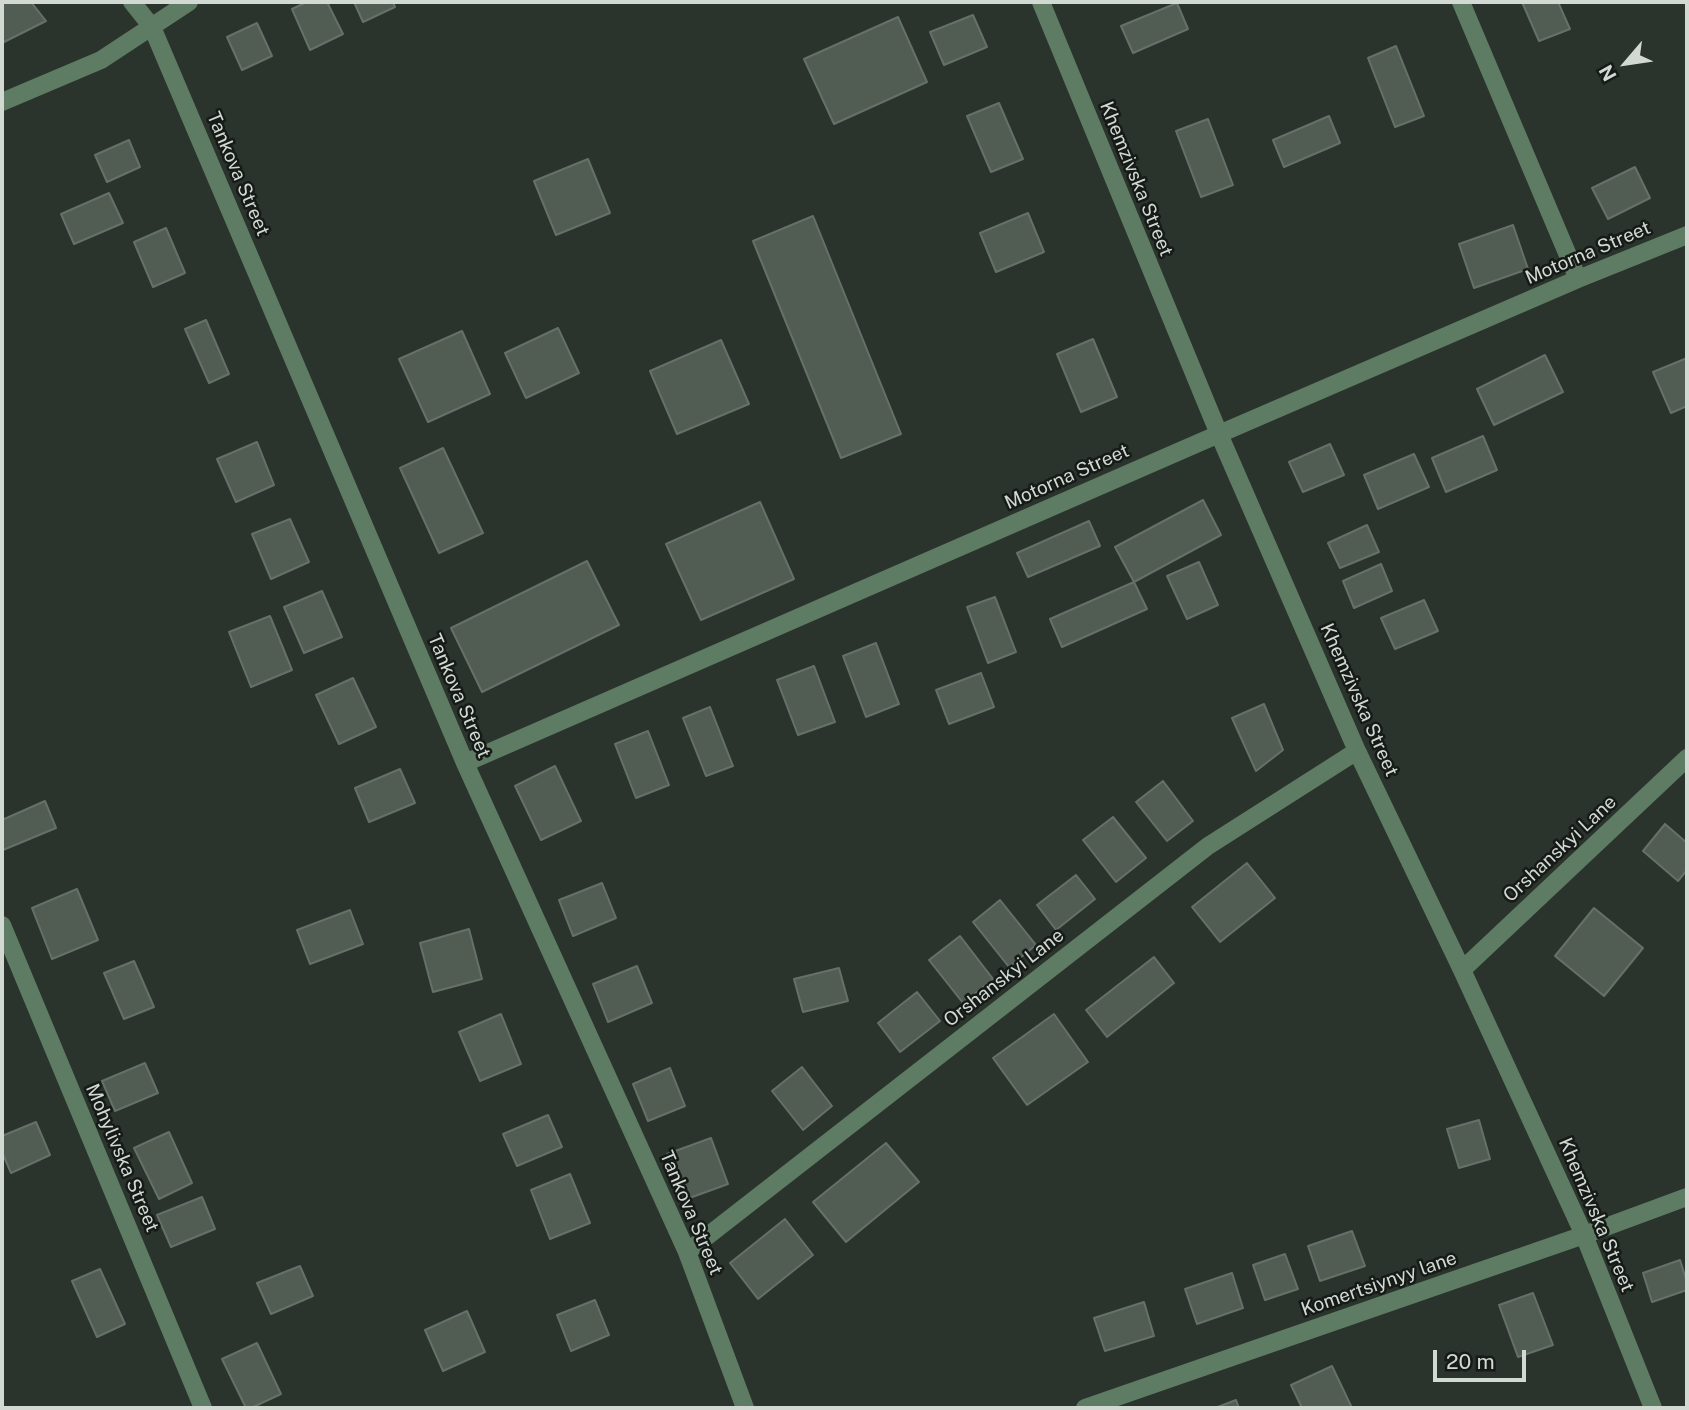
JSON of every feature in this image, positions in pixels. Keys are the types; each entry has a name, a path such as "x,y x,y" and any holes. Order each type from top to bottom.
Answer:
{"street":[{"name":"Tankova Street","path":"132,2 152,27 465,763 687,1252 745,1408"},
{"path":"2,102 101,60 189,2"},
{"name":"Khemzivska Street","path":"1041,2 1219,434 1357,751 1584,1235 1653,1408"},
{"path":"1461,2 1578,279"},
{"name":"Motorna Street","path":"465,763 1219,434 1687,234"},
{"name":"Orshanskyi Lane","path":"687,1252 1208,846 1357,751"},
{"name":"Orshanskyi Lane","path":"1462,971 1687,758"},
{"name":"Mohylivska Street","path":"2,925 203,1408"},
{"name":"Komertsiynyy lane","path":"1085,1408 1687,1197"}],"building":[{"path":"2,2 31,2 46,21 4,42"},
{"path":"307,2 327,2 343,34 310,50 292,9"},
{"path":"354,2 393,2 395,7 363,22"},
{"path":"1522,2 1558,2 1570,29 1539,41"},
{"path":"1177,3 1188,29 1133,53 1121,26"},
{"path":"973,15 987,47 944,65 930,32"},
{"path":"898,17 927,82 834,124 804,59"},
{"path":"257,23 272,56 242,70 227,37"},
{"path":"1396,46 1424,116 1395,127 1368,58"},
{"path":"999,103 1023,159 991,172 967,116"},
{"path":"1329,116 1340,143 1284,167 1273,140"},
{"path":"1208,119 1233,185 1201,197 1176,131"},
{"path":"129,140 140,167 107,182 95,155"},
{"path":"588,159 610,213 556,235 534,181"},
{"path":"1635,167 1650,198 1608,219 1592,188"},
{"path":"109,193 123,223 74,244 61,214"},
{"path":"1028,213 1044,252 996,272 980,233"},
{"path":"813,216 901,434 841,458 753,241"},
{"path":"1513,225 1528,269 1474,288 1459,244"},
{"path":"166,228 185,273 153,287 134,242"},
{"path":"206,320 229,374 209,383 185,329"},
{"path":"558,328 579,373 526,398 505,353"},
{"path":"462,331 490,394 428,422 399,359"},
{"path":"1093,339 1117,397 1081,412 1057,354"},
{"path":"721,340 749,404 677,434 650,371"},
{"path":"1545,355 1563,392 1494,425 1477,389"},
{"path":"1687,358 1687,406 1671,413 1653,372"},
{"path":"1483,436 1497,470 1446,492 1432,458"},
{"path":"257,442 274,485 236,502 217,459"},
{"path":"1330,444 1344,475 1303,492 1289,462"},
{"path":"443,448 483,533 439,553 400,468"},
{"path":"1414,454 1429,487 1378,509 1364,475"},
{"path":"1203,500 1221,535 1134,582 1115,547"},
{"path":"760,502 794,579 701,620 666,544"},
{"path":"290,519 309,562 271,579 252,534"},
{"path":"1089,521 1100,546 1028,577 1017,553"},
{"path":"1367,525 1379,552 1340,568 1328,543"},
{"path":"587,561 619,625 482,692 451,628"},
{"path":"1199,562 1218,605 1187,619 1167,576"},
{"path":"1381,564 1392,591 1354,608 1343,581"},
{"path":"1134,582 1147,609 1062,647 1050,619"},
{"path":"322,591 342,637 304,653 284,607"},
{"path":"995,597 1016,652 988,663 967,607"},
{"path":"1424,600 1438,631 1395,649 1381,618"},
{"path":"270,616 292,670 251,687 229,632"},
{"path":"876,643 899,704 866,717 843,656"},
{"path":"814,666 835,722 798,735 777,680"},
{"path":"981,673 994,707 949,724 936,690"},
{"path":"353,678 376,727 339,744 316,695"},
{"path":"1264,704 1283,750 1256,771 1232,718"},
{"path":"710,707 733,766 706,776 683,718"},
{"path":"648,731 669,785 636,798 615,744"},
{"path":"555,766 581,821 541,840 515,786"},
{"path":"400,769 415,803 369,822 355,788"},
{"path":"1163,781 1193,821 1167,841 1136,802"},
{"path":"45,801 56,828 3,850 2,820"},
{"path":"1113,817 1146,858 1116,882 1083,840"},
{"path":"1665,824 1687,843 1687,870 1678,881 1643,851"},
{"path":"1247,863 1275,898 1220,942 1192,907"},
{"path":"1076,875 1095,899 1056,930 1037,905"},
{"path":"602,883 616,918 573,936 559,900"},
{"path":"77,889 98,940 52,959 32,908"},
{"path":"1000,900 1036,945 1009,967 973,922"},
{"path":"1594,908 1643,948 1604,996 1555,956"},
{"path":"350,910 363,944 310,964 297,930"},
{"path":"469,929 482,979 433,992 420,943"},
{"path":"960,936 993,979 963,1003 929,960"},
{"path":"1154,957 1174,983 1107,1037 1086,1010"},
{"path":"134,961 154,1007 124,1019 104,973"},
{"path":"637,966 652,1003 608,1022 593,984"},
{"path":"839,968 848,1001 803,1012 794,979"},
{"path":"917,992 940,1021 900,1052 878,1023"},
{"path":"501,1014 521,1064 480,1081 459,1032"},
{"path":"1054,1014 1088,1062 1027,1105 993,1058"},
{"path":"145,1063 158,1093 115,1111 102,1081"},
{"path":"802,1067 832,1106 803,1130 772,1091"},
{"path":"670,1068 685,1106 648,1121 633,1084"},
{"path":"548,1115 562,1147 517,1166 503,1134"},
{"path":"1479,1120 1490,1159 1459,1168 1447,1129"},
{"path":"36,1122 50,1155 11,1173 2,1152 2,1136"},
{"path":"169,1132 192,1183 159,1199 134,1148"},
{"path":"711,1138 728,1184 684,1200 667,1154"},
{"path":"886,1143 919,1182 846,1242 813,1202"},
{"path":"570,1174 590,1223 550,1239 531,1190"},
{"path":"202,1197 215,1229 171,1247 157,1215"},
{"path":"785,1219 813,1255 758,1299 730,1263"},
{"path":"1352,1231 1365,1266 1320,1281 1308,1246"},
{"path":"1285,1254 1298,1289 1265,1300 1253,1265"},
{"path":"1680,1260 1687,1290 1652,1302 1643,1273"},
{"path":"300,1266 313,1296 271,1314 257,1283"},
{"path":"100,1269 125,1324 97,1337 72,1281"},
{"path":"1232,1273 1243,1308 1197,1324 1185,1289"},
{"path":"1533,1293 1553,1345 1518,1357 1499,1305"},
{"path":"595,1300 609,1335 571,1351 557,1315"},
{"path":"1144,1302 1154,1336 1105,1351 1094,1318"},
{"path":"467,1311 485,1352 443,1371 425,1330"},
{"path":"257,1343 281,1394 246,1408 222,1359"},
{"path":"1332,1366 1352,1408 1302,1408 1291,1385"},
{"path":"1236,1400 1239,1408 1215,1408"}]}
